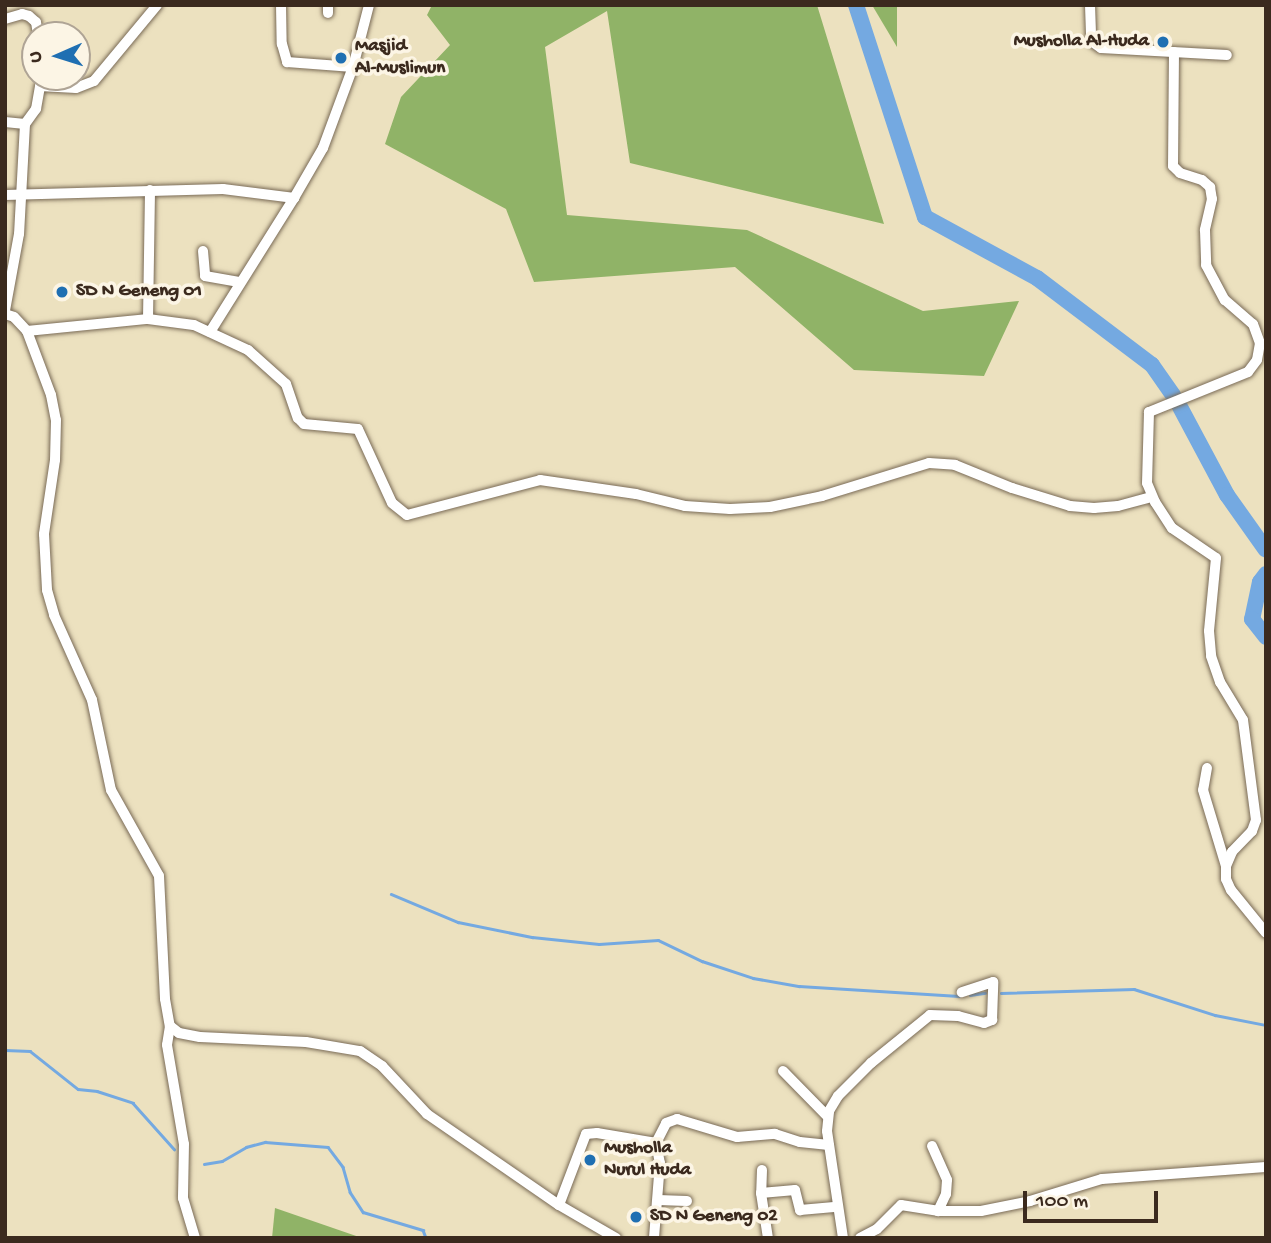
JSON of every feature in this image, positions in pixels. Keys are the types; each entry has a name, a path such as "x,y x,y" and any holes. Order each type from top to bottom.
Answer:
{"street":[{"path":"91,82 157,5"},
{"path":"281,5 282,44 287,62 353,67"},
{"path":"210,332 323,148 353,67 369,5"},
{"path":"1090,5 1093,44 1109,49 1227,55"},
{"path":"5,19 22,14 35,21"},
{"path":"1174,52 1173,166 1180,173 1202,180 1210,187 1212,199 1205,230 1206,265 1225,300 1253,324 1260,343 1256,360 1248,372 1150,412 1146,475 1152,497 1172,528 1213,553 1217,562 1209,631 1210,648 1220,682 1243,720 1256,820 1252,831 1235,847 1226,866"},
{"path":"39,91 36,109 25,124 23,196 5,312 27,331 51,395 56,420 55,460 44,534 47,590 54,615 92,700 111,790 159,876 165,999 170,1026 167,1045 184,1144 183,1198 195,1238"},
{"path":"5,122 25,124"},
{"path":"5,195 23,196 58,191 223,189 294,198"},
{"path":"148,318 150,190"},
{"path":"203,251 205,276 240,282"},
{"path":"27,331 148,318 194,325 248,350 279,375 304,424 358,429 392,503 407,516 540,480 636,494 685,506 730,509 769,506 822,496 929,463 955,465 1012,488 1070,506 1094,509 1152,497"},
{"path":"1207,768 1203,790 1226,866 1226,879 1231,890 1266,933"},
{"path":"843,1238 827,1116 847,1086 895,1041 930,1015 958,1016 984,1023 992,1020 993,982 962,992"},
{"path":"170,1026 180,1033 200,1037 306,1042 356,1049 382,1066 427,1114 559,1205 616,1238"},
{"path":"782,1071 827,1116"},
{"path":"654,1238 660,1163 656,1143 666,1123 677,1119 737,1137 775,1134 800,1142 829,1144"},
{"path":"559,1205 586,1134 597,1133 656,1143"},
{"path":"932,1146 947,1180 946,1195 938,1211"},
{"path":"860,1238 883,1224 898,1206 915,1205 938,1211 996,1209 1102,1179 1266,1167"},
{"path":"762,1170 761,1193 768,1238"},
{"path":"761,1193 795,1190 800,1210 837,1207"},
{"path":"658,1200 687,1201"}],"green space":[{"path":"432,5 817,5 884,224 630,163 607,11 545,47 567,215 747,230 923,311 1019,301 984,376 854,370 735,267 534,282 506,209 385,144 401,97 450,45 427,15"},
{"path":"872,5 897,5 897,47"},
{"path":"275,1208 362,1238 272,1238"}],"waterway":[{"path":"856,5 925,217 1037,278 1152,365 1173,395"},
{"path":"1180,407 1227,495 1266,550"},
{"path":"1266,574 1260,582 1252,619 1266,637"},
{"path":"391,894 458,922 532,937 599,944 658,940 702,961 753,978 799,986 959,996"},
{"path":"1001,993 1134,989 1215,1015 1266,1025"},
{"path":"970,995 985,993"},
{"path":"5,1050 30,1051 78,1089 97,1091 133,1103 174,1149"},
{"path":"204,1164 222,1161 246,1147 265,1142 328,1147 343,1167 350,1192 363,1212 423,1230 426,1238"}],"place":[{"name":"Musholla Al-Huda","path":"1163,42"},
{"name":"Masjid Al-Muslimun","path":"341,58"},
{"name":"SD N Geneng 01","path":"62,292"},
{"name":"Musholla Nurul Huda","path":"590,1160"},
{"name":"SD N Geneng 02","path":"636,1217"}]}
